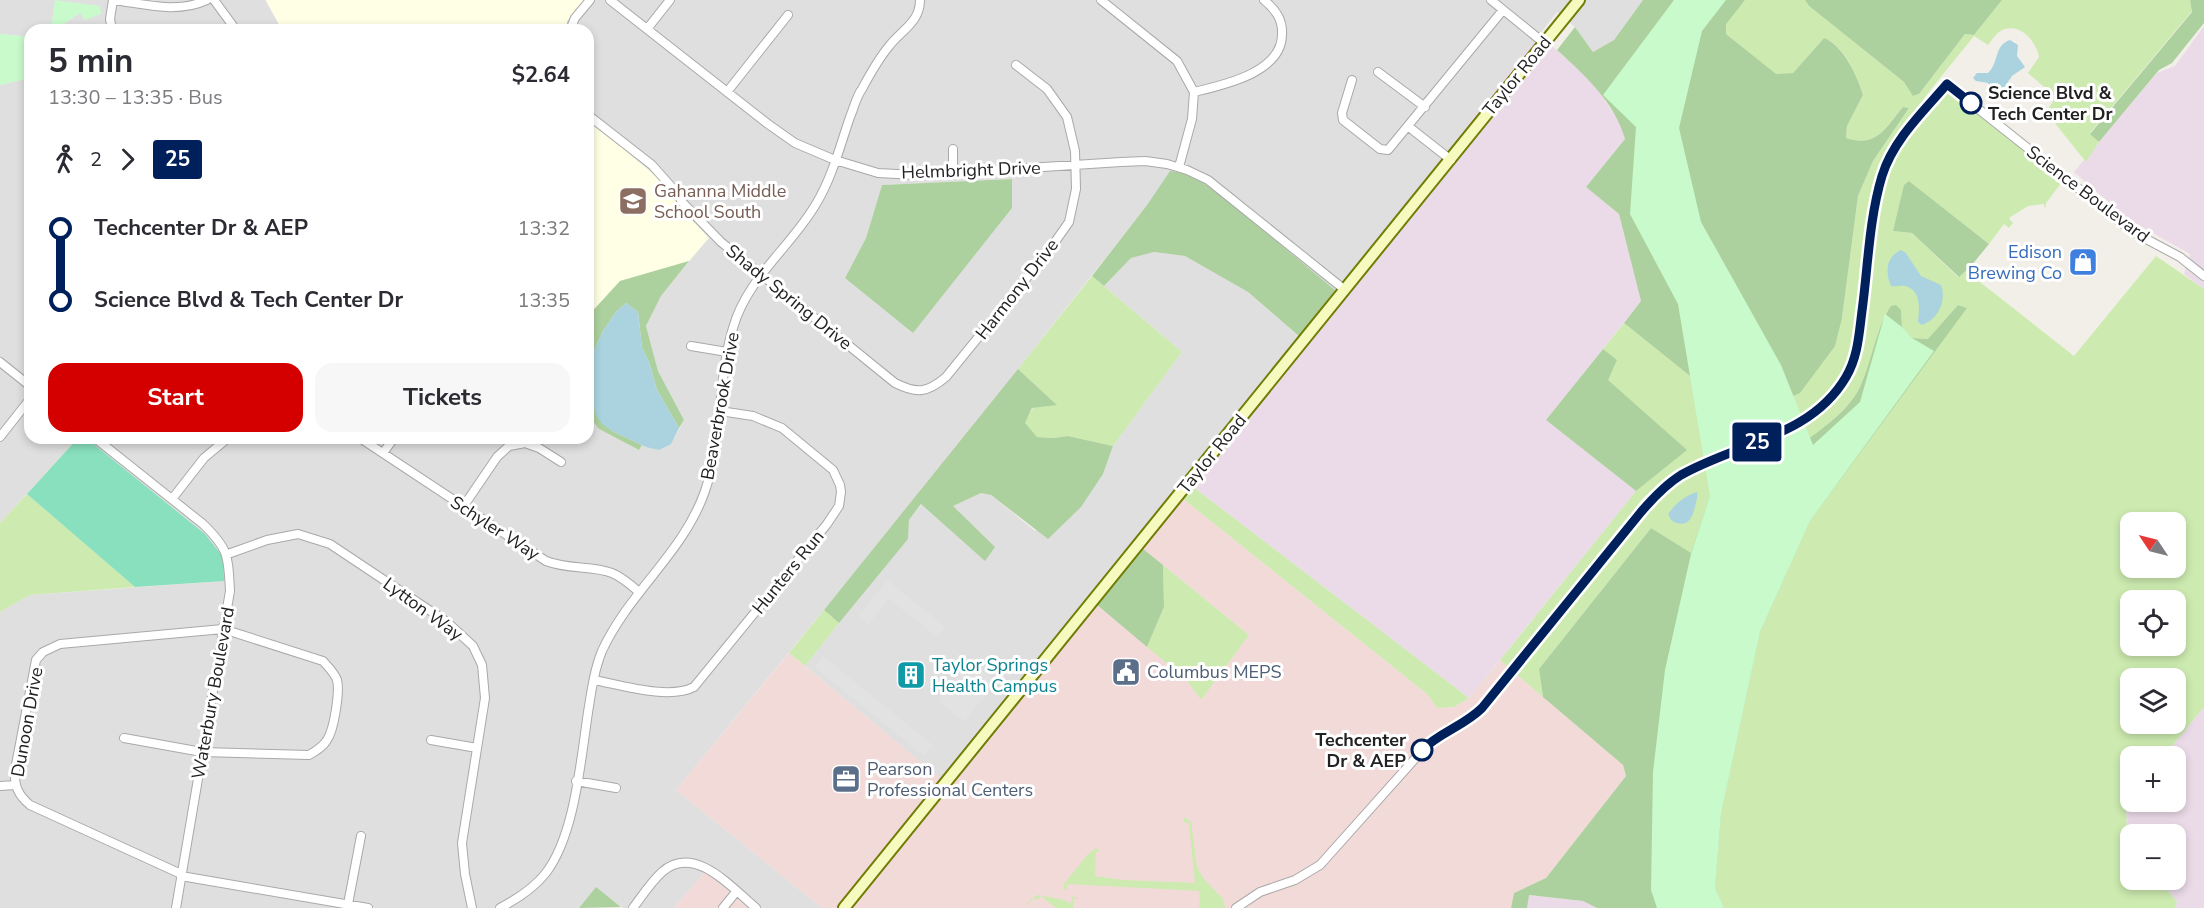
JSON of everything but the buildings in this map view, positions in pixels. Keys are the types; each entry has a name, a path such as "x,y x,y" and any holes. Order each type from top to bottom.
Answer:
{"main road":[{"name":"Taylor Road","path":"844,908 1579,0"}],"street":[{"path":"111,24 113,0 175,8 194,6 207,0"},
{"path":"214,0 232,24"},
{"path":"572,24 590,0"},
{"name":"Helmbright Drive","path":"610,0 795,143 835,160 878,173 916,175 1145,161 1179,167 1208,180 1223,191 1345,290"},
{"path":"647,29 670,0"},
{"path":"1101,0 1177,61 1194,92 1192,119 1179,167"},
{"path":"1194,92 1239,81 1274,57 1282,42 1282,26 1278,14 1264,0"},
{"name":"Beaverbrook Drive","path":"500,908 522,897 546,873 567,833 594,680 601,653 613,629 639,592 678,545 696,514 706,488 720,411 727,352 733,326 741,307 761,274 816,204 860,92 890,45 911,25 918,14 920,1"},
{"path":"1352,80 1342,113 1343,120 1384,151 1392,148 1425,107 1497,4 1544,43"},
{"path":"728,92 788,15"},
{"name":"Harmony Drive","path":"921,391 935,386 946,377 1050,249 1069,222 1076,189 1076,165 1067,117 1047,89 1016,65"},
{"path":"1378,72 1425,107"},
{"name":"Science Boulevard","path":"1236,908 1260,892 1295,880 1320,865 1422,750 1436,738 1474,716 1641,512 1665,487 1705,463 1799,424 1832,397 1847,376 1856,352 1876,205 1883,175 1895,147 1947,84 2133,232 2180,257 2204,276"},
{"name":"Shady Spring Drive","path":"594,119 652,165 683,203 721,242 895,383 908,389 921,391"},
{"path":"1409,127 1450,159"},
{"path":"953,149 953,172"},
{"path":"691,346 727,352"},
{"path":"0,362 24,381"},
{"path":"0,437 24,407"},
{"name":"Hunters Run","path":"594,680 667,693 685,692 694,687 827,524 839,506 840,484 833,470 782,428 753,416 720,411"},
{"path":"102,444 218,538 228,554"},
{"path":"172,500 204,458 221,444"},
{"name":"Schyler Way","path":"369,444 546,561 561,567 592,568 612,573 639,592"},
{"path":"383,453 390,444"},
{"path":"463,507 496,457 514,444"},
{"path":"532,444 561,462"},
{"name":"Lytton Way","path":"228,554 267,540 298,534 330,544 458,630 473,646 482,665 485,698 462,843 472,908"},
{"name":"Waterbury Boulevard","path":"176,908 230,591 228,554"},
{"path":"124,738 202,752 309,755 328,740 338,692 337,680 331,669 322,661 312,657 223,629"},
{"name":"Dunoon Drive","path":"181,875 30,805 22,798 16,784 15,770 33,670 36,660 43,652 60,644 223,629"},
{"path":"431,740 477,748"},
{"path":"576,781 616,788"},
{"path":"0,786 16,784"},
{"path":"348,904 361,836"},
{"path":"633,908 662,872 675,863 691,861 705,867 756,908"},
{"path":"181,875 368,908"},
{"path":"723,908 736,892"}],"shaded area":[{"path":"0,0 265,0 279,24 64,24 80,13 100,14 55,1 52,24 24,24 24,36 0,34"},
{"path":"266,0 584,0 567,24 279,24"},
{"path":"584,0 1643,0 1614,40 1593,52 1575,27 1557,12 1398,214 1335,290 1202,183 1179,173 1170,172 1147,205 929,482 676,790 822,908 748,908 705,872 674,908 623,908 596,888 579,908 0,908 0,612 30,595 224,581 205,534 93,444 594,444 594,423 599,429 639,450 642,445 659,450 675,437 684,420 658,371 646,326 661,296 708,238 665,184 594,124 594,24 567,24","holes":["1012,179 845,278 866,238 882,185"]},
{"path":"2204,26 2204,289 2184,274 2190,254 2128,219 2074,172 2157,73 2175,66"},
{"path":"1539,34 1594,84 1620,123 1625,139 1586,187 1619,214 1641,301 1546,420 1636,491 1469,698 1192,486 1299,336"},
{"path":"24,79 24,444 72,444 0,523 0,85"},
{"name":"Gahanna Middle School South","path":"594,124 665,184 690,218 709,238 689,261 620,281 594,309"},
{"path":"1154,252 1185,256 1248,292 1299,336 1192,486 1142,548 1096,604 1088,599 941,779 805,666 908,539 909,520 922,504 994,547 952,506 981,493 991,495 1035,531 1103,474 1113,446 1182,352 1104,286 1131,258"},
{"path":"1182,498 1427,694 1437,708 1454,707 1469,698 1500,660 1623,765 1626,776 1546,878 1514,893 1511,908 822,908 676,790 789,653 950,786 1096,604 1186,679 1201,699 1249,635 1142,548"},
{"path":"887,580 946,627 937,637 889,599 868,625 858,616"},
{"path":"823,656 933,745 924,756 814,667"},
{"path":"970,661 996,682 964,722 938,701"},
{"path":"2204,707 2204,908 2175,908 2177,902 2168,890 2186,890 2186,824 2127,824 2126,812 2186,812 2186,746 2172,746 2182,734 2186,734 2186,729"},
{"path":"705,872 748,908 674,908"},
{"path":"1528,895 1583,901 1597,908 1527,908"}],"green space":[{"path":"55,0 100,6 101,14 85,20 80,13 64,24 52,24"},
{"path":"1643,0 1745,0 1726,24 1726,34 1776,74 1793,73 1824,38 1831,42 1849,62 1863,95 1847,126 1846,138 1865,140 1873,138 1885,129 1903,107 1909,108 1873,161 1858,196 1842,318 1835,346 1800,393 1715,432 1690,376 1624,323 1641,301 1619,214 1586,187 1625,139 1606,101 1557,50 1575,27 1593,52 1614,40"},
{"path":"1674,0 1726,0 1702,31 1679,128 1701,222 1781,365 1813,445 1860,402 1885,314 1912,338 1934,351 1810,521 1760,632 1721,814 1715,888 1724,908 1657,908 1651,890 1653,772 1665,670 1691,554 1710,496 1678,304 1630,214 1636,127 1603,95"},
{"path":"1745,0 1805,0 1809,6 1904,82 1914,96 1919,94 1965,34 1974,35 2002,0 2190,0 2192,11 2090,133 2099,142 2086,162 2046,112 2056,97 2028,73 2039,57 2031,40 2017,29 2011,28 1997,33 1988,45 1974,36 1908,121 1875,176 1853,343 1833,385 1820,400 1789,422 1697,460 1644,497 1508,667 1500,660 1636,491 1658,472 1607,380 1616,360 1603,349 1624,323 1690,376 1842,318 1858,196 1873,161 1909,108 1903,107 1885,129 1873,138 1857,140 1846,138 1847,126 1863,95 1843,54 1831,41 1824,38 1793,73 1776,75 1726,34 1725,24"},
{"path":"1805,0 2002,0 1974,35 1965,34 1919,94 1913,96 1904,82 1809,6"},
{"path":"2190,0 2204,0 2204,23 2172,63 2159,70 2099,142 2090,134 2192,12"},
{"path":"0,34 24,36 24,79 0,85"},
{"path":"1952,93 2062,182 2046,203 2045,210 2044,204 2028,206 2009,218 2013,223 2009,228 2004,224 1989,244 1909,181 1893,231 1912,233 1958,277 1971,266 1976,269 1971,275 2074,356 2156,256 2204,289 2204,707 2186,729 2186,668 2120,668 2120,734 2182,734 2172,746 2120,746 2120,812 2126,812 2127,824 2120,824 2120,890 2168,890 2177,902 2175,908 1724,908 1715,888 1721,814 1760,632 1810,521 1966,308 1958,305 1929,339 1912,338 1902,327 1901,310 1885,314 1864,380 1847,405 1831,421 1792,450 1710,496 1691,554 1651,528 1539,669 1543,697 1515,673 1646,512 1665,493 1681,481 1805,425 1828,408 1850,378 1859,359 1864,337 1883,190 1892,165 1902,147 1944,95"},
{"path":"1170,171 1196,179 1220,194 1335,290 1299,336 1248,292 1185,256 1154,252 1131,258 1104,286 1092,276 1147,205"},
{"path":"1012,179 1012,208 913,333 845,278 866,238 882,185"},
{"path":"1909,181 1989,244 1959,277 1912,233 1893,231 1904,185"},
{"path":"689,261 661,296 646,326 658,371 684,420 679,428 657,390 649,362 642,348 638,312 626,303 616,312 603,331 594,351 594,309 620,281"},
{"path":"1092,276 1182,352 1113,446 1068,436 1037,437 1024,423 1033,408 1056,404 1018,369"},
{"path":"1896,305 1901,310 1902,327 1912,338 1928,339 1958,305 1967,308 1810,521 1760,632 1721,814 1715,888 1724,908 1597,908 1583,901 1529,895 1527,908 1511,908 1514,893 1546,878 1626,776 1623,765 1543,697 1539,669 1651,528 1691,553 1710,496 1793,449 1834,419 1860,387 1886,315 1891,306"},
{"path":"1603,349 1617,360 1608,380 1687,450 1636,491 1546,420"},
{"path":"1018,369 1057,405 1032,408 1025,423 1037,437 1068,436 1113,446 1103,474 1081,507 1048,539 991,495 981,493 953,506 995,547 985,561 921,504 909,520 908,539 839,623 824,610"},
{"path":"594,402 612,431 642,445 639,450 599,429 594,423"},
{"path":"73,444 93,444 205,534 223,557 224,581 135,587 27,494"},
{"path":"1192,486 1469,698 1454,707 1437,708 1427,694 1182,498"},
{"path":"27,494 135,587 30,595 0,612 0,523"},
{"path":"1142,548 1163,565 1164,607 1147,647 1096,604"},
{"path":"1163,565 1249,635 1201,700 1186,679 1147,647 1164,607"},
{"path":"824,610 839,623 805,666 789,653"},
{"path":"1185,817 1191,822 1197,867 1204,879 1223,899 1225,908 1199,908 1199,891 1067,884 1067,889 1064,890 1064,884 1087,855 1096,848 1100,851 1096,852 1095,876 1124,880 1195,883 1189,823 1183,822"},
{"path":"596,887 621,907 579,908"},
{"path":"1038,895 1071,903 1072,897 1079,897 1073,899 1073,908 1056,908 1041,896 1038,900 1034,898 1023,908 1031,899"}],"water":[{"path":"2010,40 2018,45 2017,56 2025,67 2012,76 1999,95 1995,95 1988,83 1976,81 1973,78 1977,73 1988,73 2001,46"},
{"path":"1901,250 1906,253 1921,276 1941,285 1943,291 1942,303 1937,314 1922,325 1918,322 1918,301 1915,292 1906,286 1891,286 1889,281 1888,265 1892,257"},
{"path":"626,303 638,312 642,348 649,362 657,390 679,428 671,444 659,450 646,447 612,431 601,423 596,415 594,351 603,331 616,312"},
{"path":"1697,492 1690,520 1680,524 1671,520 1668,514 1674,507"}],"bus line":[{"name":"25","path":"1422,750 1436,738 1465,723 1482,708 1641,512 1665,487 1705,463 1799,424 1832,397 1847,376 1856,352 1879,188 1895,147 1947,84 1971,103"}],"place":[{"name":"Science Blvd & Tech Center Dr","path":"1971,103"},
{"name":"Gahanna Middle School South","path":"633,201"},
{"name":"Edison Brewing Co","path":"2083,262"},
{"name":"Columbus MEPS","path":"1126,672"},
{"name":"Taylor Springs Health Campus","path":"911,675"},
{"name":"Techcenter Dr & AEP","path":"1422,750"},
{"name":"Pearson Professional Centers","path":"846,779"}]}
